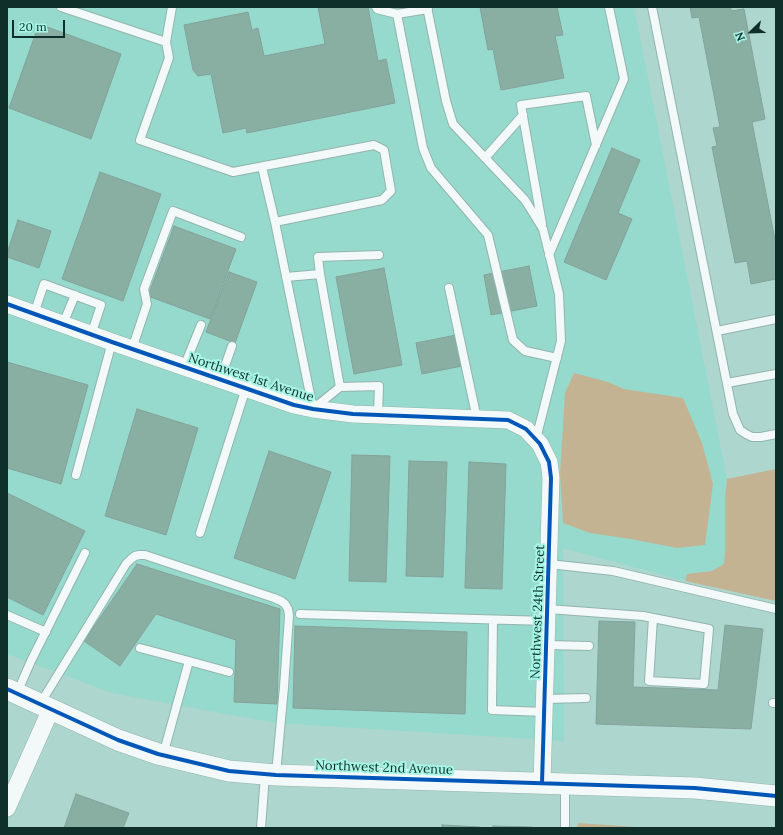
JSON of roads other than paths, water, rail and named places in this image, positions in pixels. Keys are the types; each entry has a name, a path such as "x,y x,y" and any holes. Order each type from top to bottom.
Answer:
{"street":[{"name":"Northwest 1st Avenue","path":"7,304 294,405 353,414 508,420 526,429 538,442"},
{"name":"Northwest 24th Street","path":"538,442 549,462 552,478 542,783"},
{"name":"Northwest 2nd Avenue","path":"12,692 118,740 163,755 228,771 270,774 695,788 776,796"},
{"path":"7,808 45,707"}],"lane":[{"path":"61,7 166,42"},
{"path":"172,7 166,42 169,58 140,140 233,172 374,145 384,150 391,191 382,200 275,222"},
{"path":"376,7 377,9 397,14 428,8 446,101 453,124 525,200 543,229"},
{"path":"549,255 624,79 609,7"},
{"path":"652,7 733,414 740,430 752,437 776,434"},
{"path":"397,14 423,148 431,168 488,235 513,340 525,351 557,358"},
{"path":"538,442 561,342 559,294 543,229 521,105 586,96 596,145"},
{"path":"485,158 522,115"},
{"path":"262,167 275,222 313,409 340,386 378,386 378,415"},
{"path":"132,349 147,304 144,289 173,211 241,237"},
{"path":"340,386 318,257 379,255"},
{"path":"286,277 320,274"},
{"path":"34,314 44,284 101,305 91,334"},
{"path":"449,288 477,419"},
{"path":"63,324 75,295"},
{"path":"717,331 776,318"},
{"path":"184,367 201,325"},
{"path":"76,475 112,342"},
{"path":"220,380 232,346"},
{"path":"727,383 776,374"},
{"path":"200,533 246,388"},
{"path":"12,692 31,661 85,553"},
{"path":"45,707 126,564 135,556 145,555 281,600 288,609 289,616 284,686 260,828"},
{"path":"549,564 613,571 776,609"},
{"path":"300,614 493,620 547,615 643,616 654,618 709,629 704,684 648,681 654,618"},
{"path":"7,616 46,632"},
{"path":"493,620 492,710 545,705 586,698"},
{"path":"547,645 589,646"},
{"path":"140,648 229,672"},
{"path":"163,755 189,661"},
{"path":"565,784 565,828"}]}
